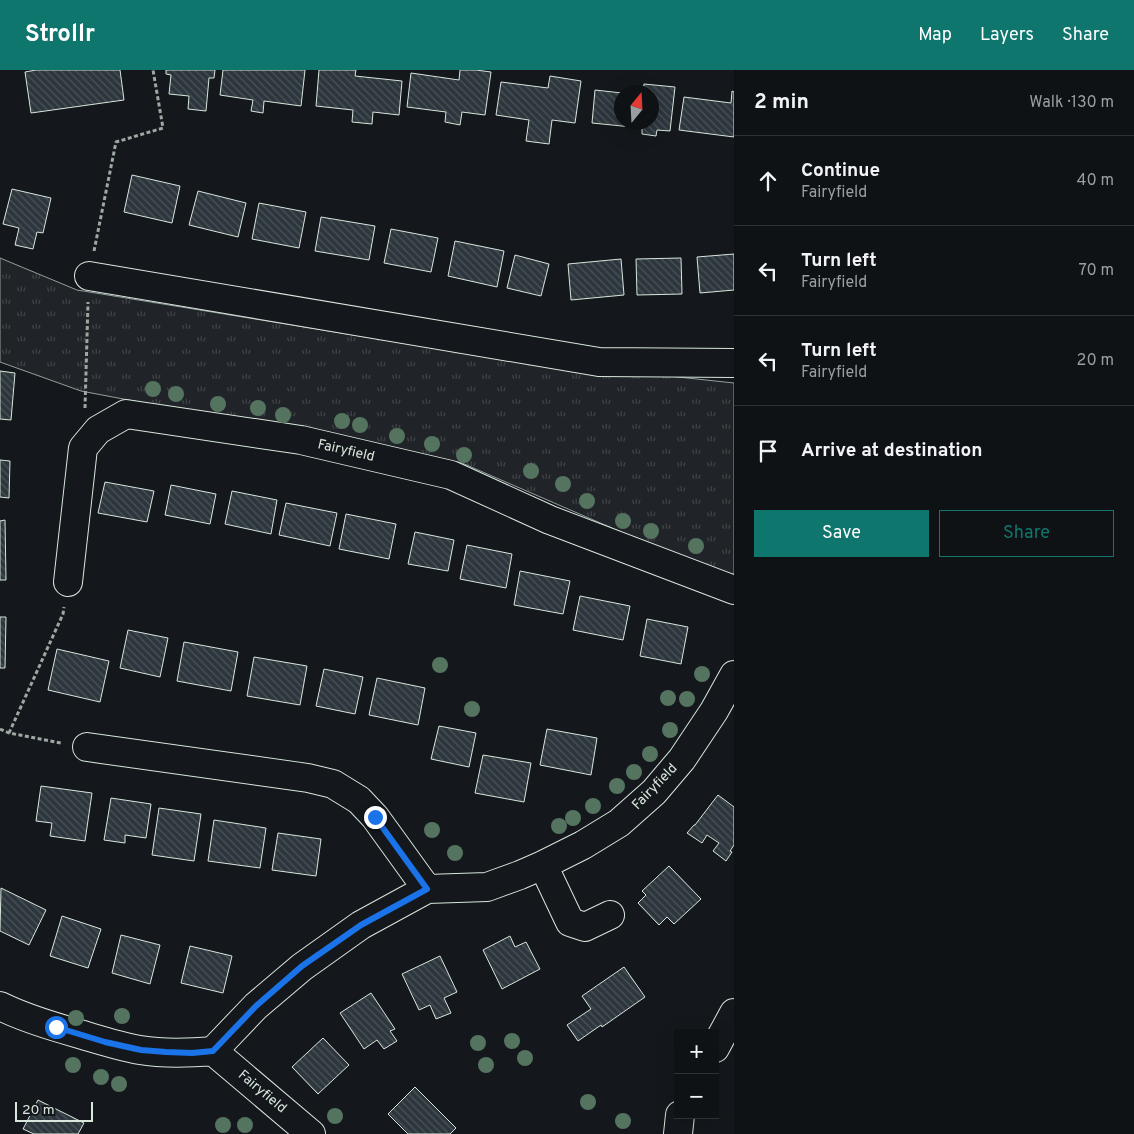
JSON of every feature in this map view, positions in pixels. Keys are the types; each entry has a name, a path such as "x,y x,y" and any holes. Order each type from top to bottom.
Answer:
{"street":[{"path":"89,276 599,362 734,363"},
{"name":"Fairyfield","path":"83,448 98,430 126,414 301,440 451,475 550,520 734,590"},
{"path":"68,582 83,448"},
{"name":"Fairyfield","path":"311,1134 213,1051 256,1006 302,966 361,925 427,889 487,886 520,875 583,845 619,823 654,792 682,759 714,711 734,675"},
{"path":"87,747 308,778 333,784 359,800 375,817 427,889"},
{"path":"543,865 570,922 585,926 610,915"},
{"path":"0,1006 59,1028 105,1042 141,1050 192,1053 213,1051"},
{"path":"719,1041 734,1013"},
{"path":"678,1134 680,1119"}],"path":[{"path":"83,448 89,276 116,142 163,128 153,70"},
{"path":"9,733 63,614 68,582"},
{"path":"0,729 9,733 87,747"}],"green space":[{"path":"0,258 77,290 482,356 734,383 734,574 718,574 462,463 81,391 0,362"}],"building":[{"path":"36,70 120,70 124,100 31,113 25,72"},
{"path":"166,70 215,70 214,78 209,78 206,111 188,109 189,96 169,94 171,75 166,74"},
{"path":"223,70 305,70 301,106 264,101 263,113 251,111 253,100 220,95"},
{"path":"319,70 356,70 355,76 402,81 399,115 373,112 372,124 352,122 353,110 316,106"},
{"path":"460,70 491,72 485,115 462,112 460,125 445,122 446,112 407,107 411,73 459,80"},
{"path":"550,76 581,81 575,123 552,120 549,144 526,141 529,120 496,115 501,82 548,88"},
{"path":"659,85 675,87 670,131 657,130 659,130"},
{"path":"595,90 614,92 614,125 592,123"},
{"path":"732,91 734,92 734,137 679,130 684,97 731,103"},
{"path":"642,130 657,130 656,136 642,134"},
{"path":"132,175 180,186 172,223 124,212"},
{"path":"12,189 51,198 43,233 37,232 33,249 15,245 19,228 3,224"},
{"path":"198,191 246,203 238,237 189,225"},
{"path":"259,203 306,212 299,248 252,239"},
{"path":"321,217 375,226 369,260 315,251"},
{"path":"391,229 438,238 431,272 384,263"},
{"path":"455,241 504,251 497,287 448,276"},
{"path":"734,254 734,290 700,293 697,257"},
{"path":"515,255 549,264 541,296 507,288"},
{"path":"681,258 682,294 637,295 636,259"},
{"path":"621,259 624,295 571,300 568,264"},
{"path":"0,371 15,373 11,420 0,419"},
{"path":"0,460 10,461 9,498 0,497"},
{"path":"105,482 154,491 147,522 98,513"},
{"path":"171,485 216,494 210,524 165,515"},
{"path":"232,491 277,500 271,534 225,524"},
{"path":"286,503 337,513 330,546 279,535"},
{"path":"346,514 396,524 389,559 339,549"},
{"path":"5,520 6,580 0,580 0,521"},
{"path":"415,532 454,540 448,571 408,564"},
{"path":"467,545 512,554 506,588 460,579"},
{"path":"520,571 570,581 563,614 514,605"},
{"path":"580,596 630,606 623,640 573,630"},
{"path":"0,617 6,617 5,668 0,668"},
{"path":"647,619 688,627 681,664 640,656"},
{"path":"128,630 168,638 160,677 120,668"},
{"path":"184,642 238,652 231,691 177,681"},
{"path":"57,649 109,661 100,702 48,690"},
{"path":"254,657 307,666 300,705 247,696"},
{"path":"324,669 363,677 355,714 316,706"},
{"path":"377,678 425,688 418,725 369,715"},
{"path":"439,726 476,733 469,767 431,759"},
{"path":"547,729 597,738 591,775 540,765"},
{"path":"483,755 531,763 524,802 475,793"},
{"path":"41,786 92,793 85,841 50,836 52,823 36,821"},
{"path":"718,795 734,807 734,845 726,861 713,851 719,843 707,835 702,843 687,833"},
{"path":"111,798 151,804 146,838 125,835 125,843 104,840"},
{"path":"159,808 201,814 194,861 152,855"},
{"path":"214,820 266,828 260,868 208,861"},
{"path":"278,833 321,839 316,876 272,870"},
{"path":"669,866 701,899 674,924 667,917 659,925 638,903 646,895 642,891"},
{"path":"1,888 46,910 29,945 0,931"},
{"path":"62,916 101,929 88,968 50,956"},
{"path":"121,935 160,945 150,984 112,973"},
{"path":"510,936 515,947 526,942 540,969 502,989 483,950"},
{"path":"190,946 232,956 223,993 181,983"},
{"path":"440,956 457,992 444,998 451,1013 436,1019 430,1005 419,1010 402,974"},
{"path":"624,967 645,997 578,1041 567,1025 591,1009 582,996"},
{"path":"371,993 395,1029 390,1031 397,1041 384,1049 377,1040 364,1049 340,1013"},
{"path":"323,1038 349,1065 318,1094 292,1067"},
{"path":"415,1087 456,1128 450,1134 408,1134 388,1114"},
{"path":"38,1100 84,1123 78,1134 34,1134 23,1129"}],"route":[{"path":"56,1027 105,1042 141,1050 192,1053 213,1051 256,1006 302,966 361,925 427,889 375,817"}]}
